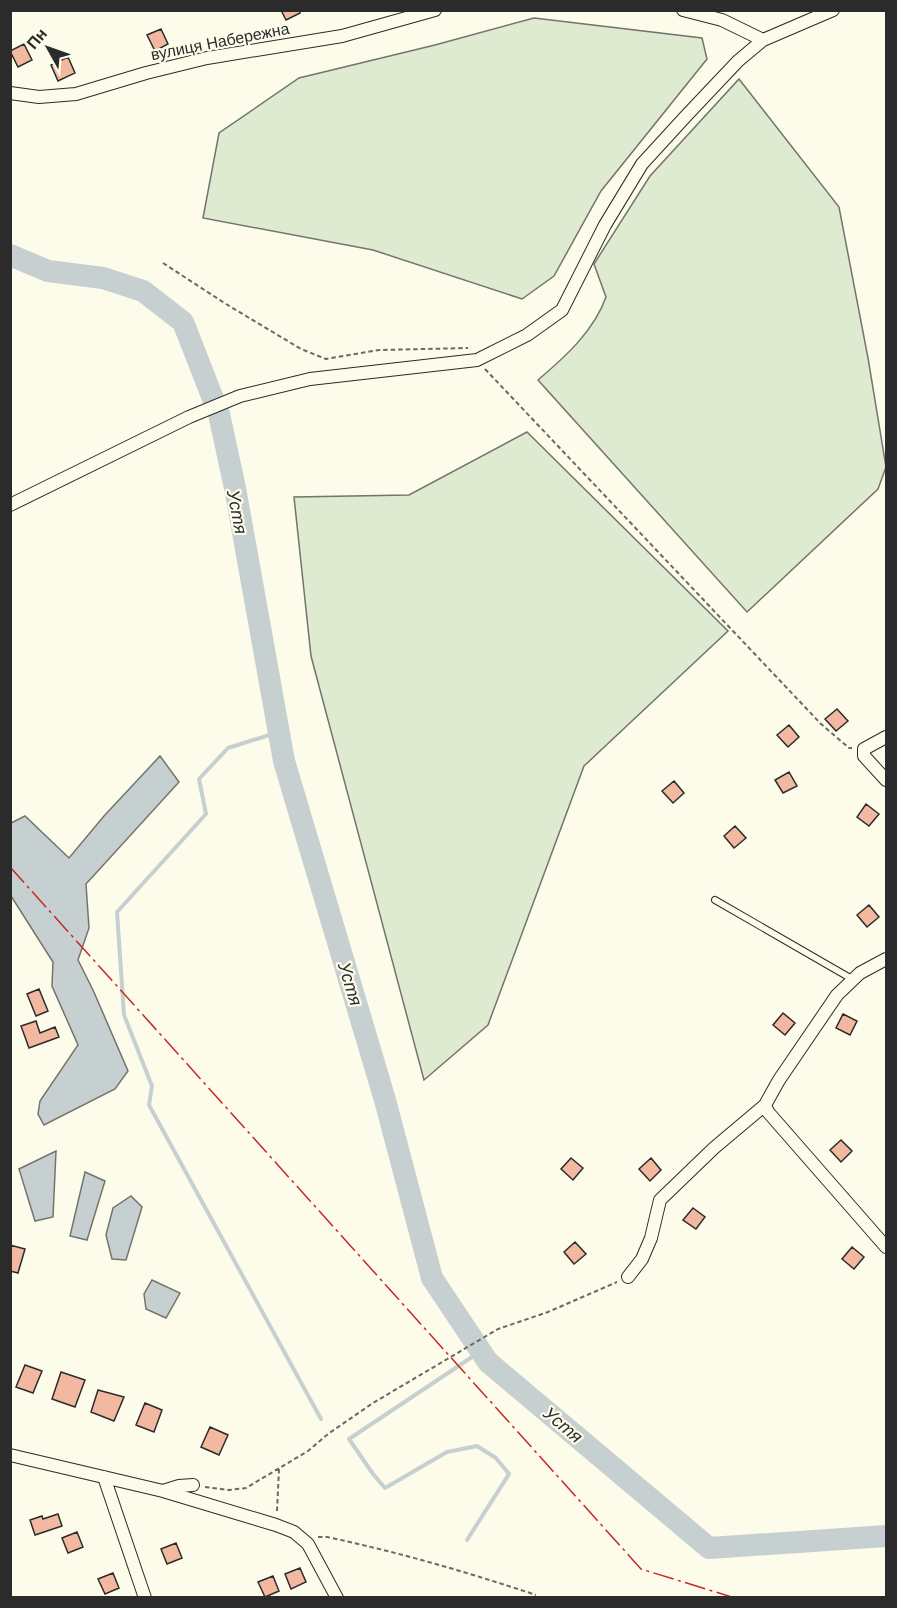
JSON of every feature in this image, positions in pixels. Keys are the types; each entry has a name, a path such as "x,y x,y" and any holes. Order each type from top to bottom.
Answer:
{"street":[{"name":"вулиця Набережна","path":"10,93 39,97 76,94 207,58 342,36 435,10"},
{"path":"683,10 722,20 763,40"},
{"path":"10,505 189,417 240,396 310,380 477,360 527,335 562,310 605,225 642,164 738,61 763,40 833,10"},
{"path":"886,737 864,749 864,756 886,780"},
{"path":"628,1277 642,1259 651,1238 660,1200 765,1105 779,1080 837,995 860,973 886,958"},
{"path":"765,1105 768,1112 886,1247"},
{"path":"10,1455 163,1491 294,1532 308,1544 337,1598"},
{"path":"104,1477 145,1598"},
{"path":"163,1491 193,1485"}],"lane":[{"path":"715,900 853,980"}],"path":[{"path":"163,262 226,304 301,349 326,359 379,350 471,348 477,360 821,724 849,748 864,749"},
{"path":"193,1485 229,1490 246,1488 308,1451 373,1403 498,1329 593,1293 628,1277"},
{"path":"276,1525 279,1469"},
{"path":"301,1538 327,1537 389,1550 459,1569 536,1595"}],"green space":[{"path":"534,18 702,38 707,59 601,191 554,276 522,299 373,250 203,218 219,133 299,78"},
{"path":"739,79 839,207 886,467 878,489 747,612 538,380 578,343 601,309 606,297 594,264 650,176"},
{"path":"527,432 728,631 584,766 488,1025 424,1080 311,656 294,497 409,495"}],"shaded area":[{"path":"160,756 179,782 86,884 89,928 78,960 128,1071 115,1089 44,1125 38,1114 40,1101 78,1045 52,986 53,962 11,896 11,823 25,816 69,858 104,816"},
{"path":"56,1151 53,1217 35,1221 19,1169"},
{"path":"85,1172 105,1181 87,1240 70,1236"},
{"path":"131,1196 142,1207 126,1260 112,1259 106,1235 113,1208"},
{"path":"152,1280 180,1293 166,1318 146,1309 144,1294"}],"building":[{"path":"281,10 299,10 300,13 286,20"},
{"path":"161,29 168,44 155,51 147,35"},
{"path":"24,44 32,60 18,67 10,51"},
{"path":"68,57 75,73 58,81 51,65"},
{"path":"837,709 848,721 836,731 825,719"},
{"path":"789,725 799,737 788,747 777,735"},
{"path":"789,772 797,786 783,793 775,780"},
{"path":"674,781 684,793 673,803 662,791"},
{"path":"866,804 879,814 869,826 857,817"},
{"path":"735,826 746,838 734,848 724,836"},
{"path":"869,905 879,917 867,927 857,915"},
{"path":"39,989 48,1011 36,1016 27,994"},
{"path":"783,1013 795,1023 785,1035 773,1025"},
{"path":"843,1014 857,1021 850,1035 836,1028"},
{"path":"36,1021 40,1033 55,1027 59,1037 29,1048 21,1026"},
{"path":"841,1140 852,1151 841,1162 830,1150"},
{"path":"571,1158 583,1168 573,1180 561,1169"},
{"path":"651,1158 661,1170 650,1181 639,1169"},
{"path":"693,1208 705,1217 696,1229 683,1220"},
{"path":"575,1242 586,1254 574,1264 564,1252"},
{"path":"10,1245 25,1249 18,1273 10,1271"},
{"path":"852,1247 864,1257 854,1269 842,1259"},
{"path":"25,1365 42,1371 33,1393 16,1387"},
{"path":"61,1372 85,1380 75,1407 52,1399"},
{"path":"98,1390 124,1397 114,1421 91,1412"},
{"path":"145,1403 162,1410 154,1432 136,1425"},
{"path":"210,1427 228,1435 219,1455 201,1447"},
{"path":"58,1514 62,1526 35,1535 30,1520"},
{"path":"77,1532 83,1547 68,1553 62,1538"},
{"path":"176,1543 182,1558 167,1564 161,1549"},
{"path":"300,1568 306,1582 291,1589 285,1574"},
{"path":"113,1573 119,1588 105,1594 98,1579"},
{"path":"273,1576 279,1591 265,1597 258,1582"}],"waterway":[{"name":"Устя","path":"10,255 48,271 103,278 143,291 183,322 219,414 235,488 284,761 385,1100 432,1278 488,1362 709,1548 886,1536"},
{"path":"279,732 228,748 199,779 206,814 117,912 124,1015 152,1086 149,1105 321,1419"},
{"path":"467,1540 509,1474 496,1458 477,1446 447,1452 385,1488 349,1439 481,1351"}],"power":[{"path":"10,867 641,1569 735,1598"}]}
